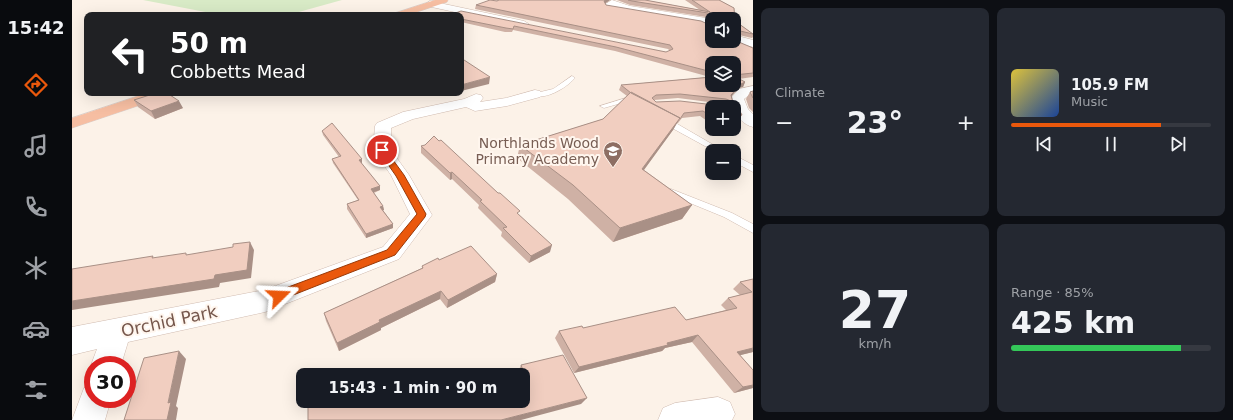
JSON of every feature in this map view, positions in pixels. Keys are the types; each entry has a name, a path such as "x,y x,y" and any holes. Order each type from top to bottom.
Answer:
{"highway":[{"path":"407,12 444,0"},
{"path":"72,123 153,96"}],"street":[{"path":"430,4 537,26"},
{"path":"627,8 705,21"},
{"path":"741,40 753,44"},
{"path":"737,100 742,93 751,87"},
{"name":"Orchid Park","path":"72,341 266,301 391,252 421,214 400,175 382,150 384,126 408,115 473,100 475,107 507,102 535,94"},
{"path":"741,112 753,122"},
{"path":"109,356 117,332"},
{"path":"88,420 92,408"},
{"path":"675,420 718,414"}],"lane":[{"path":"535,94 551,92 561,88 572,78"},
{"path":"604,106 626,100 639,107"},
{"path":"660,118 707,144"},
{"path":"741,162 753,169"},
{"path":"671,192 728,215 753,229"}],"green space":[{"path":"143,0 342,0 299,12 205,12"}],"building":[{"path":"490,0 606,0 604,1 606,5 701,21 705,23 705,48 741,48 741,43 753,48 753,73 741,74 741,56 705,56 705,70 616,47 514,26 513,29 464,20 464,12 458,12 461,11 666,52 673,49 670,45 476,5"},
{"path":"628,0 645,0 710,12 705,13"},
{"path":"692,0 719,0 734,8 734,12 710,12"},
{"path":"741,25 753,34 741,31"},
{"path":"464,60 490,77 464,84"},
{"path":"705,78 705,92 734,92 731,95 732,100 680,94 656,95 652,98 656,102 680,101 705,104 705,112 703,111 684,113 680,119 631,93 621,85"},
{"path":"753,91 753,98 750,92"},
{"path":"631,92 680,118 642,169 692,205 620,228 573,185 520,145 603,119"},
{"path":"147,96 172,96 179,101 151,111 134,100"},
{"path":"332,123 362,159 359,160 380,186 371,189 383,206 380,207 393,224 366,234 347,204 359,200 332,159 341,156 322,131"},
{"path":"434,136 439,141 441,140 498,193 500,193 520,211 517,213 552,245 531,256 503,228 507,227 480,201 482,200 421,146 425,145"},
{"path":"250,242 247,270 215,275 214,279 72,301 72,269 153,256 152,258 186,253 186,255 233,247 233,244"},
{"path":"471,246 497,274 448,300 441,291 379,320 380,322 337,343 324,313 423,268 422,266 438,258 439,260"},
{"path":"753,279 753,348 737,352 753,370 753,385 743,387 698,335 667,343 668,345 579,367 559,331 582,326 583,328 675,307 686,320 737,308 728,298 752,292 740,282"},
{"path":"179,351 168,403 171,402 167,420 124,420 128,408 136,408 136,383 144,358"},
{"path":"563,355 587,398 501,420 308,420 308,408 530,408 530,368 522,368 521,365"}],"place":[{"name":"Northlands Wood Primary Academy","path":"613,168"}],"route":[{"path":"279,296 391,252 421,214 400,175 382,150"}]}
